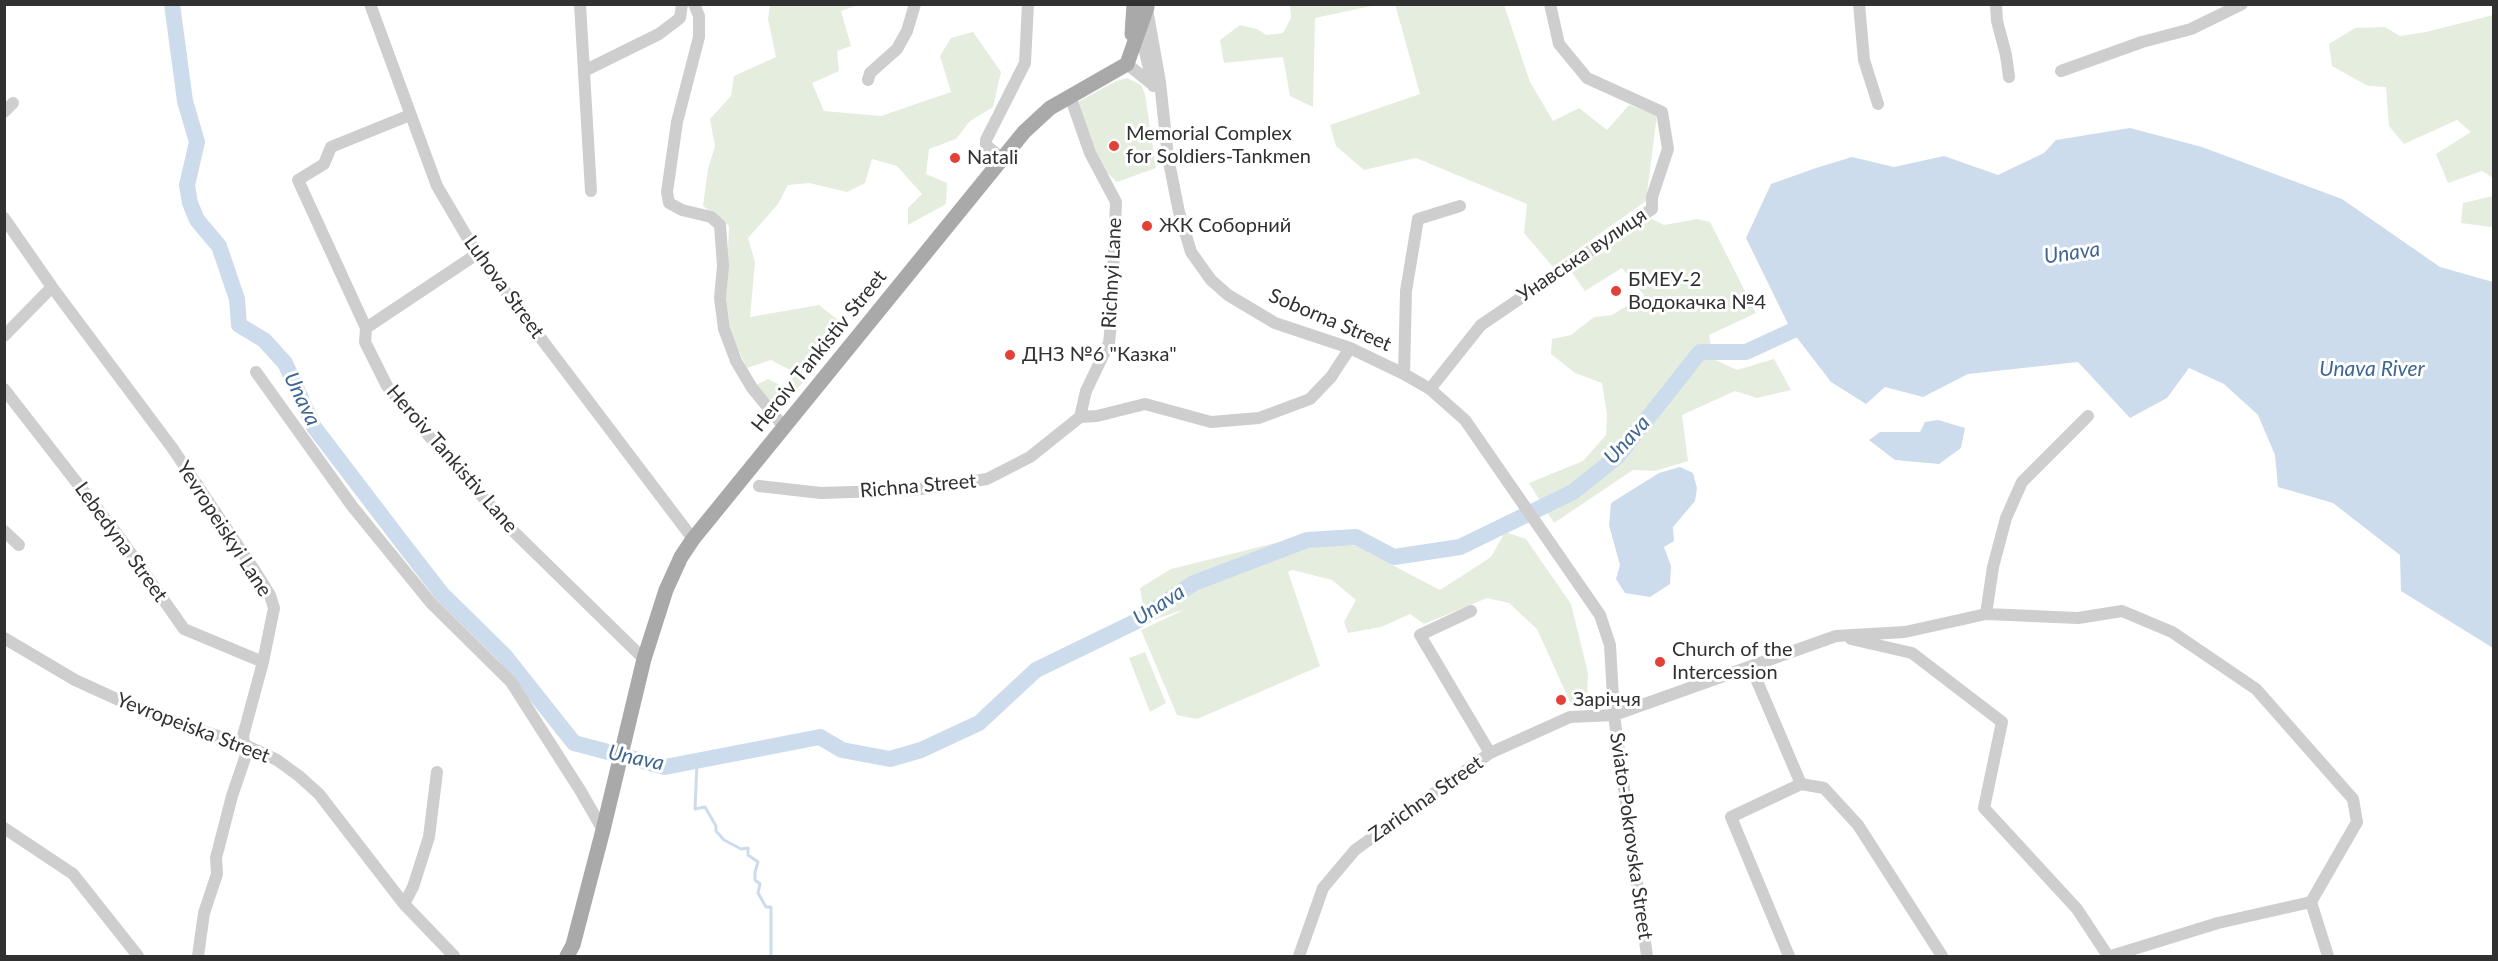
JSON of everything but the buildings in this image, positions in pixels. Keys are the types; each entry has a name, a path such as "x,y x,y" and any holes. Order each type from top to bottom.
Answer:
{"main road":[{"path":"1120,67 1137,31 1142,5"},
{"name":"Heroiv Тankistiv Street","path":"567,957 573,945 644,659 666,590 693,539 1001,158 1041,116 1120,67"}],"street":[{"name":"Luhova Street","path":"370,4 437,186 477,254 693,539"},
{"path":"580,4 591,191"},
{"path":"584,70 659,34 680,18 682,4"},
{"path":"694,4 699,16 699,37 677,122 667,192 669,203 682,210 711,217 720,225 723,266 720,298 724,328 736,361 752,388 784,427"},
{"path":"868,80 870,73 897,49 907,31 915,4"},
{"path":"1001,158 986,142 1026,63 1028,4"},
{"name":"Унавська вулиця","path":"1430,389 1481,325 1652,209 1652,197 1668,148 1662,112 1587,78 1559,44 1550,4"},
{"path":"1859,4 1864,60 1878,104"},
{"path":"1996,4 1997,21 2009,77"},
{"path":"2061,71 2142,42 2191,29 2242,4"},
{"name":"Soborna Street","path":"1142,5 1162,109 1168,157 1179,212 1191,252 1211,280 1228,295 1275,323 1350,348 1404,374 1430,389 1465,420 1600,615 1610,645 1614,714"},
{"path":"1137,31 1152,84 1162,109"},
{"path":"1137,31 1149,36 1162,109"},
{"path":"1120,67 1152,84"},
{"name":"Richnyi Lane","path":"1070,96 1090,153 1116,202 1112,324 1109,343 1086,391 1080,417"},
{"name":"Heroiv Tankistiv Lane","path":"410,115 331,147 324,164 298,180 366,328 365,342 387,386 429,436 511,529 644,659"},
{"name":"Soborna Street","path":"1404,374 1406,291 1418,219 1460,206"},
{"name":"Yevropeiskyi Lane","path":"4,218 52,287 173,449 270,595 274,608 263,662 243,736 246,755 232,796 216,858 217,874 204,913 198,957"},
{"path":"366,328 477,254"},
{"path":"4,336 52,287"},
{"path":"1080,417 1097,416 1145,404 1211,422 1259,418 1310,399 1331,377 1350,348"},
{"path":"256,372 352,506 431,603 512,682 580,790 604,823"},
{"name":"Lebedyna Street","path":"4,388 120,538 184,629 263,662"},
{"path":"1986,614 1993,567 2003,528 2022,482 2088,416"},
{"name":"Richna Street","path":"759,486 821,493 914,490 987,479 1030,457 1080,417"},
{"path":"4,531 19,545"},
{"path":"1470,611 1420,635 1490,753"},
{"name":"Zarichna Street","path":"1299,957 1323,888 1355,850 1490,753 1570,717 1614,714 1836,636 1905,632 1986,614 2078,618 2122,611 2172,632 2256,689 2353,799 2357,822 2311,902"},
{"path":"1836,636 1912,653 2002,722 1984,808 2077,909 2110,957 2218,923 2311,902 2328,957"},
{"name":"Yevropeiska Street","path":"4,638 75,680 145,712 245,745 277,760 319,795 404,904 454,957"},
{"path":"1751,667 1801,784"},
{"name":"Sviato-Pokrovska Street","path":"1614,714 1647,957"},
{"path":"404,904 413,887 429,837 438,772"},
{"path":"1789,957 1731,818 1801,784 1824,788 1858,825 1942,957"},
{"path":"4,828 73,874 138,957"}],"shaded area":[{"path":"1395,4 1504,5 1530,82 1553,121 1579,108 1607,130 1629,105 1657,115 1646,201 1553,267 1524,233 1527,204 1416,158 1364,170 1336,146 1330,125 1420,94"},
{"path":"770,5 858,5 841,11 851,46 837,51 839,71 812,83 824,111 881,116 951,92 940,56 951,38 973,32 1001,72 993,107 970,121 956,139 929,149 926,174 947,183 946,204 908,225 908,208 922,194 897,166 872,159 865,183 847,192 809,183 788,185 778,204 748,238 755,262 750,317 819,305 843,324 832,349 777,412 756,385 768,379 784,387 794,372 771,360 747,368 731,335 726,297 729,226 703,206 708,169 715,146 710,119 731,96 734,76 776,57 768,19"},
{"path":"1290,5 1376,5 1315,18 1313,107 1290,96 1283,57 1224,63 1220,40 1240,25 1257,29 1266,35 1283,33 1291,18"},
{"path":"2493,15 2493,178 2482,171 2448,183 2436,154 2471,132 2457,120 2404,144 2389,126 2386,87 2368,86 2332,66 2329,44 2355,28 2385,27 2400,36 2426,32"},
{"path":"1127,78 1141,85 1145,94 1156,168 1117,182 1101,167 1076,103 1116,81"},
{"path":"2493,196 2493,225 2490,227 2461,223 2463,203"},
{"path":"1652,219 1664,225 1697,219 1710,222 1756,313 1709,335 1713,359 1737,370 1774,359 1791,390 1757,398 1735,391 1682,415 1688,461 1655,471 1633,470 1554,523 1529,483 1583,461 1606,435 1607,414 1602,383 1575,373 1551,354 1552,339 1571,335 1594,317 1612,315 1644,295 1622,268 1585,291 1571,271"},
{"path":"1505,532 1526,539 1571,604 1588,673 1587,697 1571,704 1537,629 1509,603 1487,598 1424,624 1410,614 1381,627 1348,633 1344,622 1356,600 1332,580 1293,570 1288,572 1320,666 1197,719 1177,715 1141,630 1186,609 1150,621 1143,605 1140,588 1171,569 1291,539 1356,546 1440,590 1491,557"},
{"path":"1145,652 1166,703 1150,712 1129,658"}],"water":[{"name":"Unava River","path":"2130,128 2202,147 2342,199 2440,267 2493,282 2493,648 2401,591 2400,555 2333,503 2278,487 2275,455 2258,415 2224,384 2189,368 2167,398 2130,418 2078,362 1968,374 1923,397 1885,387 1866,404 1831,382 1791,330 1746,238 1771,184 1852,157 1894,167 1944,156 1998,175 2044,153 2056,140"},
{"path":"1938,420 1965,428 1961,448 1939,464 1895,460 1869,440 1880,432 1920,432 1925,422"},
{"path":"1680,467 1693,473 1697,488 1695,501 1673,527 1674,541 1664,547 1671,566 1670,584 1650,597 1625,593 1616,579 1620,565 1609,525 1611,503 1659,473"}],"waterway":[{"name":"Unava","path":"172,4 185,101 197,142 187,185 190,203 197,220 219,246 237,299 239,325 264,340 285,363 314,427 442,594 505,656 574,743 665,767 820,737 842,750 890,759 921,750 979,723 1036,670 1139,620 1194,583 1307,540 1356,537 1394,557 1460,547 1573,492 1617,457 1700,352 1746,352 1811,322"},
{"path":"697,762 695,809 705,807 716,826 716,831 724,840 741,849 748,848 748,855 758,862 755,872 755,880 760,884 758,893 766,907 771,907 771,956"}],"place":[{"name":"Memorial Complex for Soldiers-Tankmen","path":"1114,146"},
{"name":"Natali","path":"955,158"},
{"name":"ЖК Соборний","path":"1147,226"},
{"name":"БМЕУ-2 Водокачка №4","path":"1616,291"},
{"name":"ДНЗ №6 \"Казка\"","path":"1010,355"},
{"name":"Church of the Intercession","path":"1660,662"},
{"name":"Заріччя","path":"1561,700"}]}
